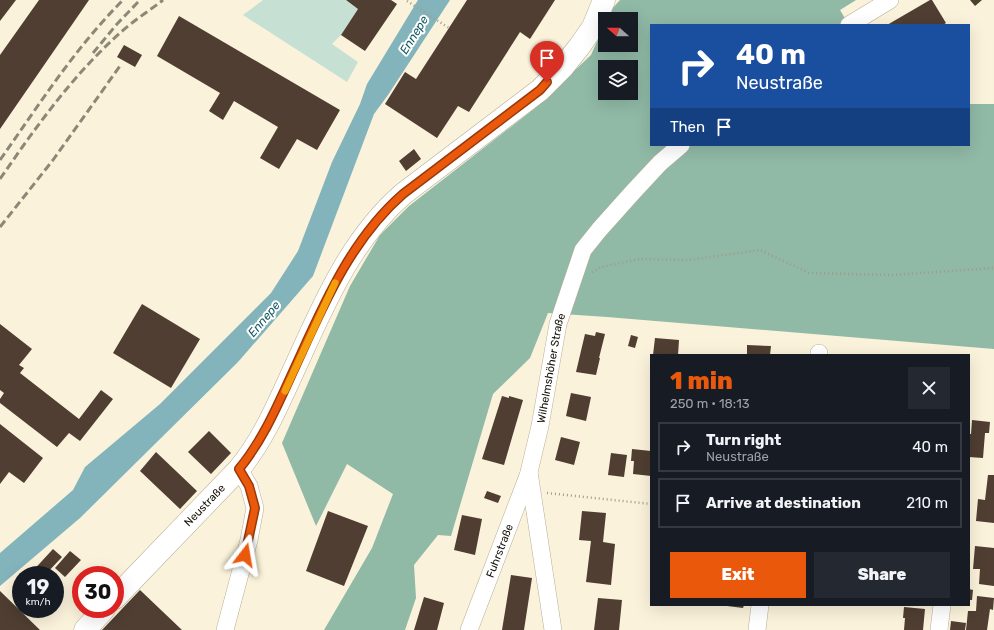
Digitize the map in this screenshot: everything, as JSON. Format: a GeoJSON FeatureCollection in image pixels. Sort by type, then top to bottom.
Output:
{"type":"FeatureCollection","features":[{"type":"Feature","properties":{"kind":"main road","name":"Neustraße"},"geometry":{"type":"LineString","coordinates":[[124,589],[239,469],[252,453],[278,406],[335,283],[356,247],[369,230],[384,212],[403,194],[540,90],[579,47],[593,27],[604,0]]}},
{"type":"Feature","properties":{"kind":"main road"},"geometry":{"type":"LineString","coordinates":[[85,630],[96,618]]}},
{"type":"Feature","properties":{"kind":"street"},"geometry":{"type":"LineString","coordinates":[[851,24],[890,0]]}},
{"type":"Feature","properties":{"kind":"street","name":"Wilhelmshöher Straße"},"geometry":{"type":"LineString","coordinates":[[553,630],[530,472],[540,426],[558,324],[583,250],[598,230],[660,163],[680,146]]}},
{"type":"Feature","properties":{"kind":"street"},"geometry":{"type":"LineString","coordinates":[[225,630],[249,540],[255,508],[249,486],[239,469]]}},
{"type":"Feature","properties":{"kind":"street","name":"Fuhrstraße"},"geometry":{"type":"LineString","coordinates":[[469,630],[530,472]]}},
{"type":"Feature","properties":{"kind":"street"},"geometry":{"type":"LineString","coordinates":[[757,630],[760,606]]}},
{"type":"Feature","properties":{"kind":"street"},"geometry":{"type":"LineString","coordinates":[[939,630],[942,606]]}},
{"type":"Feature","properties":{"kind":"path"},"geometry":{"type":"LineString","coordinates":[[407,1],[449,28]]}},
{"type":"Feature","properties":{"kind":"path"},"geometry":{"type":"LineString","coordinates":[[573,282],[601,267],[640,259],[688,260],[760,250],[809,273],[892,275],[994,268]]}},
{"type":"Feature","properties":{"kind":"path"},"geometry":{"type":"LineString","coordinates":[[563,494],[650,504]]}},
{"type":"Feature","properties":{"kind":"green space"},"geometry":{"type":"Polygon","coordinates":[[[263,0],[346,0],[358,9],[341,35],[332,44],[358,62],[347,82],[243,15],[263,0]]]}},
{"type":"Feature","properties":{"kind":"green space"},"geometry":{"type":"Polygon","coordinates":[[[620,0],[856,0],[840,10],[848,24],[650,24],[650,146],[970,146],[970,104],[994,104],[994,349],[548,313],[530,358],[493,394],[451,536],[438,535],[414,565],[416,598],[405,630],[324,630],[372,548],[393,494],[347,464],[316,526],[282,443],[350,286],[380,235],[409,206],[534,109],[591,55],[598,40],[598,52],[638,52],[638,12],[611,12],[620,0]]]}},
{"type":"Feature","properties":{"kind":"water","name":"Ennepe"},"geometry":{"type":"Polygon","coordinates":[[[418,0],[450,0],[374,114],[313,276],[238,362],[80,518],[24,566],[12,566],[12,576],[0,586],[0,553],[73,490],[85,467],[160,404],[271,293],[298,251],[332,162],[360,104],[367,84],[418,0]]]}},
{"type":"Feature","properties":{"kind":"building"},"geometry":{"type":"Polygon","coordinates":[[[0,0],[16,0],[0,21],[0,0]]]}},
{"type":"Feature","properties":{"kind":"building"},"geometry":{"type":"Polygon","coordinates":[[[39,0],[89,0],[0,129],[0,55],[39,0]]]}},
{"type":"Feature","properties":{"kind":"building"},"geometry":{"type":"Polygon","coordinates":[[[346,0],[391,0],[397,4],[365,51],[341,35],[358,9],[346,0]]]}},
{"type":"Feature","properties":{"kind":"building"},"geometry":{"type":"Polygon","coordinates":[[[467,0],[555,0],[530,39],[520,32],[469,112],[458,106],[437,138],[385,104],[405,72],[416,79],[467,0]]]}},
{"type":"Feature","properties":{"kind":"building"},"geometry":{"type":"Polygon","coordinates":[[[930,0],[932,0],[946,23],[944,24],[889,24],[930,0]]]}},
{"type":"Feature","properties":{"kind":"building"},"geometry":{"type":"Polygon","coordinates":[[[970,0],[982,0],[975,6],[970,0]]]}},
{"type":"Feature","properties":{"kind":"building"},"geometry":{"type":"Polygon","coordinates":[[[179,16],[340,110],[317,150],[297,139],[279,169],[260,158],[278,127],[234,101],[223,120],[209,111],[220,93],[157,56],[179,16]]]}},
{"type":"Feature","properties":{"kind":"building"},"geometry":{"type":"Polygon","coordinates":[[[124,45],[142,55],[135,67],[117,57],[124,45]]]}},
{"type":"Feature","properties":{"kind":"building"},"geometry":{"type":"Polygon","coordinates":[[[414,149],[421,159],[406,171],[399,161],[414,149]]]}},
{"type":"Feature","properties":{"kind":"building"},"geometry":{"type":"Polygon","coordinates":[[[142,304],[200,339],[171,388],[113,353],[142,304]]]}},
{"type":"Feature","properties":{"kind":"building"},"geometry":{"type":"Polygon","coordinates":[[[0,324],[32,349],[19,365],[24,368],[20,373],[79,419],[101,390],[113,399],[80,441],[69,433],[57,447],[0,403],[0,399],[4,393],[0,390],[0,324]]]}},
{"type":"Feature","properties":{"kind":"building"},"geometry":{"type":"Polygon","coordinates":[[[596,332],[605,334],[596,375],[576,372],[585,334],[595,336],[596,332]]]}},
{"type":"Feature","properties":{"kind":"building"},"geometry":{"type":"Polygon","coordinates":[[[631,335],[638,337],[635,348],[628,346],[631,335]]]}},
{"type":"Feature","properties":{"kind":"building"},"geometry":{"type":"Polygon","coordinates":[[[655,338],[679,340],[678,354],[653,354],[655,338]]]}},
{"type":"Feature","properties":{"kind":"building"},"geometry":{"type":"Polygon","coordinates":[[[747,345],[771,346],[770,354],[747,354],[747,345]]]}},
{"type":"Feature","properties":{"kind":"building"},"geometry":{"type":"Polygon","coordinates":[[[571,393],[591,397],[586,421],[566,416],[571,393]]]}},
{"type":"Feature","properties":{"kind":"building"},"geometry":{"type":"Polygon","coordinates":[[[502,396],[509,398],[509,396],[523,400],[504,465],[482,459],[502,396]]]}},
{"type":"Feature","properties":{"kind":"building"},"geometry":{"type":"Polygon","coordinates":[[[972,420],[990,422],[989,433],[985,433],[983,458],[970,457],[972,420]]]}},
{"type":"Feature","properties":{"kind":"building"},"geometry":{"type":"Polygon","coordinates":[[[0,424],[43,458],[24,483],[9,472],[0,484],[0,424]]]}},
{"type":"Feature","properties":{"kind":"building"},"geometry":{"type":"Polygon","coordinates":[[[209,431],[231,453],[211,474],[188,452],[209,431]]]}},
{"type":"Feature","properties":{"kind":"building"},"geometry":{"type":"Polygon","coordinates":[[[561,437],[580,442],[574,465],[555,460],[561,437]]]}},
{"type":"Feature","properties":{"kind":"building"},"geometry":{"type":"Polygon","coordinates":[[[632,449],[650,451],[650,476],[633,474],[634,461],[631,461],[632,449]]]}},
{"type":"Feature","properties":{"kind":"building"},"geometry":{"type":"Polygon","coordinates":[[[156,452],[197,491],[180,509],[140,471],[156,452]]]}},
{"type":"Feature","properties":{"kind":"building"},"geometry":{"type":"Polygon","coordinates":[[[611,453],[627,455],[624,477],[608,475],[611,453]]]}},
{"type":"Feature","properties":{"kind":"building"},"geometry":{"type":"Polygon","coordinates":[[[988,475],[994,475],[994,523],[976,521],[978,499],[985,500],[988,475]]]}},
{"type":"Feature","properties":{"kind":"building"},"geometry":{"type":"Polygon","coordinates":[[[487,491],[501,496],[498,503],[484,498],[487,491]]]}},
{"type":"Feature","properties":{"kind":"building"},"geometry":{"type":"Polygon","coordinates":[[[328,511],[368,526],[344,586],[306,571],[328,511]]]}},
{"type":"Feature","properties":{"kind":"building"},"geometry":{"type":"Polygon","coordinates":[[[582,511],[606,513],[603,542],[615,544],[611,585],[586,582],[591,541],[579,540],[582,511]]]}},
{"type":"Feature","properties":{"kind":"building"},"geometry":{"type":"Polygon","coordinates":[[[462,515],[482,519],[475,555],[454,550],[462,515]]]}},
{"type":"Feature","properties":{"kind":"building"},"geometry":{"type":"Polygon","coordinates":[[[975,546],[994,548],[994,586],[979,584],[980,569],[973,569],[975,546]]]}},
{"type":"Feature","properties":{"kind":"building"},"geometry":{"type":"Polygon","coordinates":[[[53,549],[62,557],[54,566],[37,566],[53,549]]]}},
{"type":"Feature","properties":{"kind":"building"},"geometry":{"type":"Polygon","coordinates":[[[70,551],[81,560],[75,566],[72,566],[72,570],[65,577],[64,566],[57,566],[70,551]]]}},
{"type":"Feature","properties":{"kind":"building"},"geometry":{"type":"Polygon","coordinates":[[[511,575],[532,578],[524,630],[502,630],[511,575]]]}},
{"type":"Feature","properties":{"kind":"building"},"geometry":{"type":"Polygon","coordinates":[[[970,589],[973,590],[972,600],[970,600],[970,589]]]}},
{"type":"Feature","properties":{"kind":"building"},"geometry":{"type":"Polygon","coordinates":[[[140,590],[182,630],[102,630],[113,618],[124,618],[124,607],[140,590]]]}},
{"type":"Feature","properties":{"kind":"building"},"geometry":{"type":"Polygon","coordinates":[[[0,591],[12,603],[12,618],[28,618],[40,630],[0,630],[0,591]]]}},
{"type":"Feature","properties":{"kind":"building"},"geometry":{"type":"Polygon","coordinates":[[[977,596],[994,598],[993,610],[990,609],[987,630],[966,630],[968,611],[976,611],[977,596]]]}},
{"type":"Feature","properties":{"kind":"building"},"geometry":{"type":"Polygon","coordinates":[[[424,597],[444,603],[437,630],[414,630],[424,597]]]}},
{"type":"Feature","properties":{"kind":"building"},"geometry":{"type":"Polygon","coordinates":[[[598,598],[622,600],[619,630],[594,630],[598,598]]]}},
{"type":"Feature","properties":{"kind":"building"},"geometry":{"type":"Polygon","coordinates":[[[727,606],[744,606],[743,608],[727,606]]]}},
{"type":"Feature","properties":{"kind":"building"},"geometry":{"type":"Polygon","coordinates":[[[904,607],[925,609],[923,630],[904,630],[904,607]]]}},
{"type":"Feature","properties":{"kind":"building"},"geometry":{"type":"Polygon","coordinates":[[[951,621],[966,623],[965,630],[950,630],[951,621]]]}},
{"type":"Feature","properties":{"kind":"railway"},"geometry":{"type":"LineString","coordinates":[[0,160],[73,57],[123,0]]}},
{"type":"Feature","properties":{"kind":"railway"},"geometry":{"type":"LineString","coordinates":[[93,53],[117,24],[140,0]]}},
{"type":"Feature","properties":{"kind":"railway"},"geometry":{"type":"LineString","coordinates":[[0,179],[27,140],[70,84],[103,49],[125,29],[163,0]]}},
{"type":"Feature","properties":{"kind":"railway"},"geometry":{"type":"LineString","coordinates":[[0,227],[53,160],[120,66]]}},
{"type":"Feature","properties":{"kind":"slow traffic"},"geometry":{"type":"LineString","coordinates":[[285,391],[335,283]]}},
{"type":"Feature","properties":{"kind":"route"},"geometry":{"type":"LineString","coordinates":[[245,555],[255,508],[249,486],[239,469],[252,453],[278,406],[345,264],[369,230],[393,203],[540,90],[547,82]]}}]}
